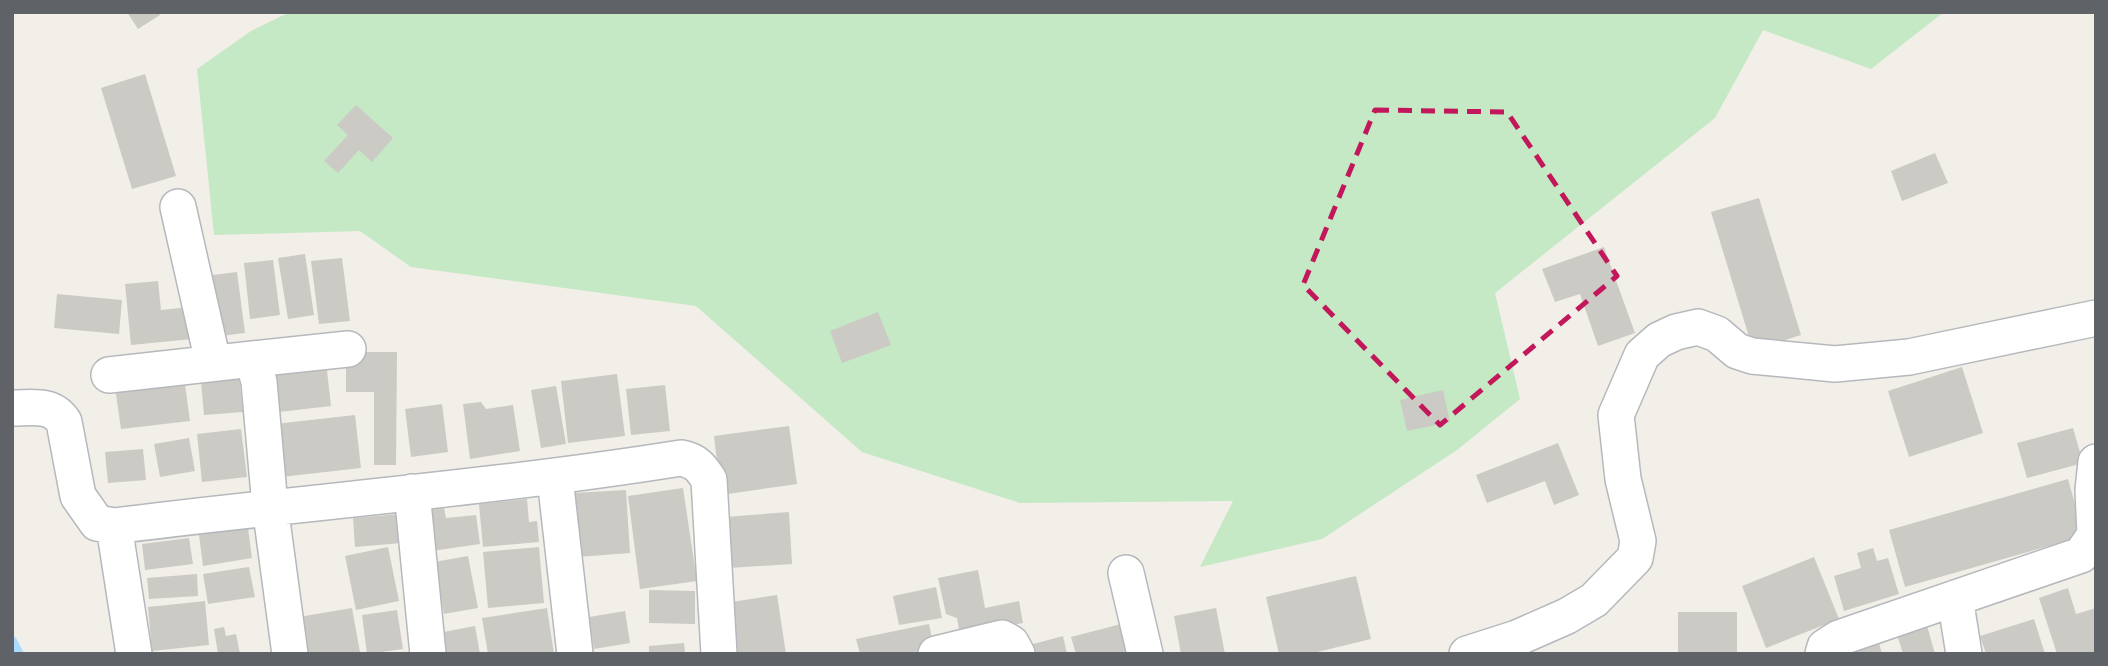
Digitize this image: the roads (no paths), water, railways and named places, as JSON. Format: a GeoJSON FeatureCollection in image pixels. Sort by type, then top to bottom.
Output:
{"type":"FeatureCollection","features":[{"type":"Feature","properties":{"kind":"street"},"geometry":{"type":"LineString","coordinates":[[178,207],[213,362]]}},
{"type":"Feature","properties":{"kind":"street"},"geometry":{"type":"LineString","coordinates":[[1467,654],[1517,638],[1567,616],[1594,600],[1635,558],[1638,541],[1623,478],[1616,415],[1642,355],[1659,340],[1676,332],[1698,327],[1717,334],[1737,351],[1752,356],[1835,364],[1909,357],[2096,317]]}},
{"type":"Feature","properties":{"kind":"street"},"geometry":{"type":"LineString","coordinates":[[109,374],[348,349]]}},
{"type":"Feature","properties":{"kind":"street"},"geometry":{"type":"LineString","coordinates":[[253,359],[259,382],[270,506],[290,654]]}},
{"type":"Feature","properties":{"kind":"street"},"geometry":{"type":"LineString","coordinates":[[12,408],[51,408],[59,413],[64,422],[78,496],[97,523],[114,526],[270,506],[555,478],[681,458],[693,461],[702,468],[709,480],[719,654]]}},
{"type":"Feature","properties":{"kind":"street"},"geometry":{"type":"LineString","coordinates":[[1823,654],[1825,647],[1839,638],[2081,555],[2095,535],[2092,490],[2096,462]]}},
{"type":"Feature","properties":{"kind":"street"},"geometry":{"type":"LineString","coordinates":[[555,478],[575,654]]}},
{"type":"Feature","properties":{"kind":"street"},"geometry":{"type":"LineString","coordinates":[[411,492],[428,654]]}},
{"type":"Feature","properties":{"kind":"street"},"geometry":{"type":"LineString","coordinates":[[114,526],[134,654]]}},
{"type":"Feature","properties":{"kind":"street"},"geometry":{"type":"LineString","coordinates":[[1126,573],[1145,654]]}},
{"type":"Feature","properties":{"kind":"street"},"geometry":{"type":"LineString","coordinates":[[1955,598],[1964,654]]}},
{"type":"Feature","properties":{"kind":"street"},"geometry":{"type":"LineString","coordinates":[[936,654],[1002,638],[1011,643],[1017,654]]}},
{"type":"Feature","properties":{"kind":"waterway"},"geometry":{"type":"LineString","coordinates":[[12,641],[19,654]]}}]}
